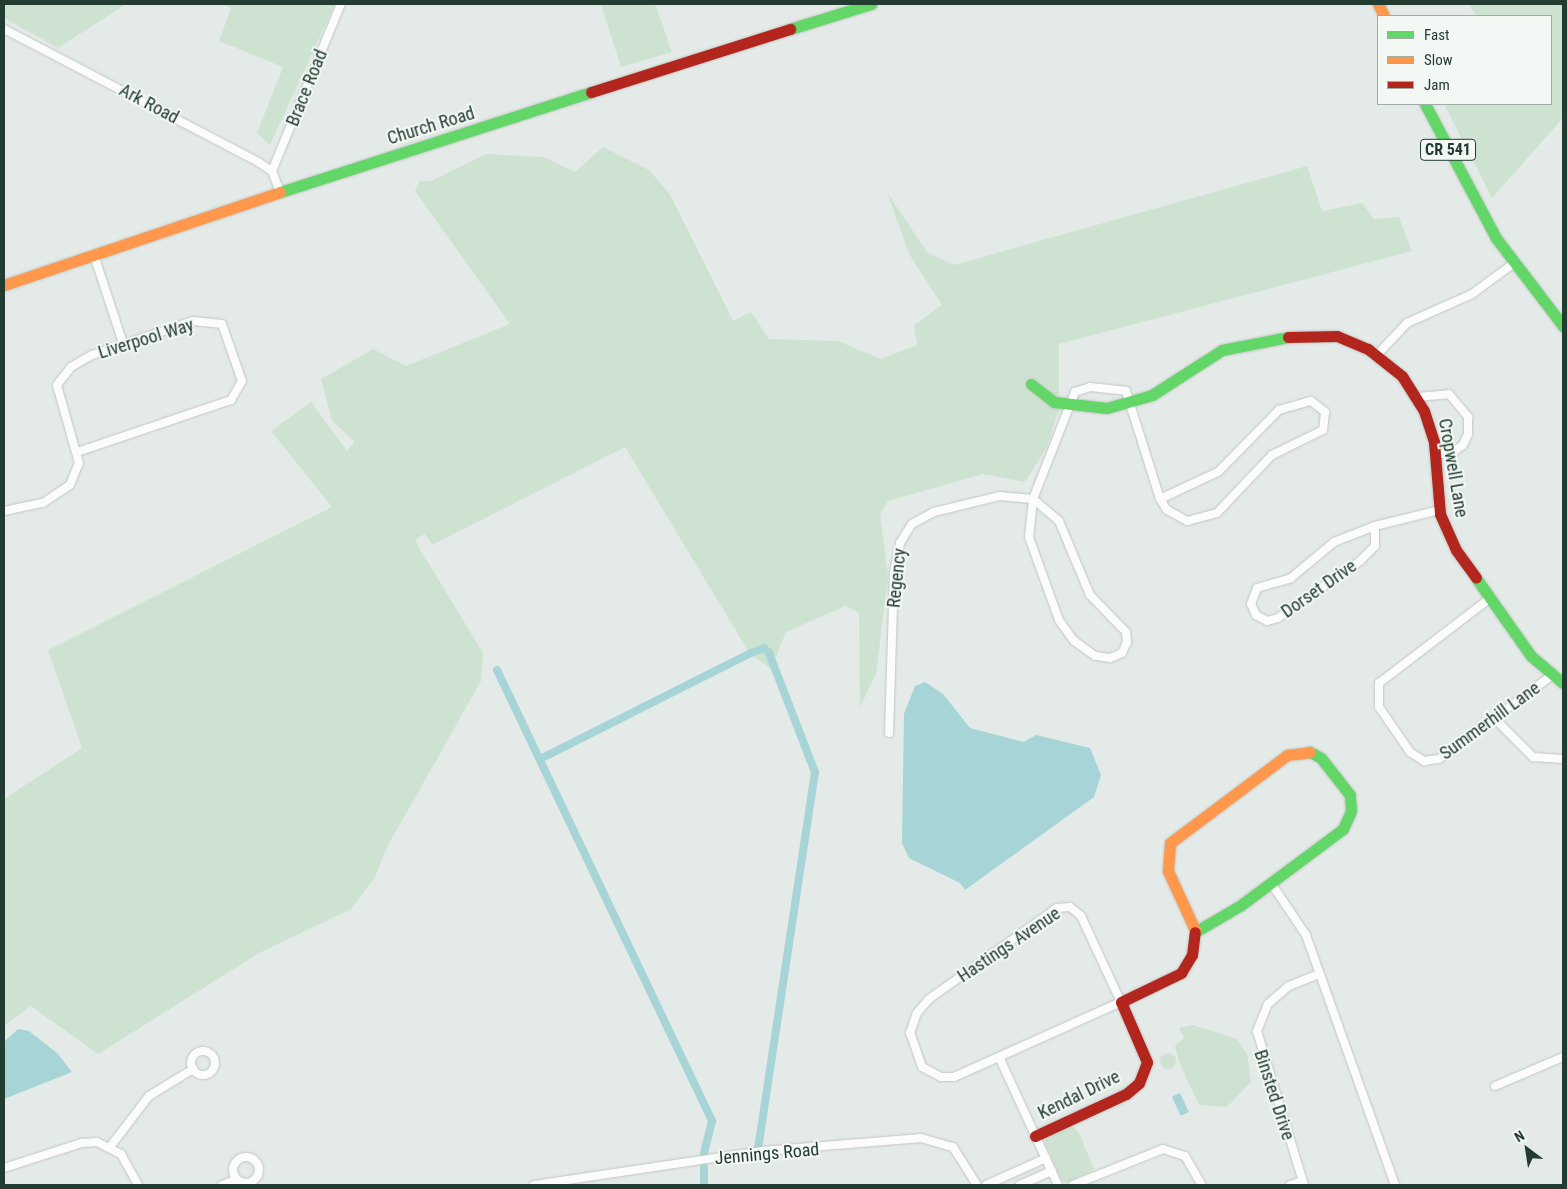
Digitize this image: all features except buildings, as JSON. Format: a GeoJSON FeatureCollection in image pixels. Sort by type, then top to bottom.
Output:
{"type":"FeatureCollection","features":[{"type":"Feature","properties":{"kind":"street","name":"Brace Road"},"geometry":{"type":"LineString","coordinates":[[272,171],[341,4]]}},
{"type":"Feature","properties":{"kind":"street","name":"Church Road"},"geometry":{"type":"LineString","coordinates":[[4,285],[870,4]]}},
{"type":"Feature","properties":{"kind":"street","name":"Ark Road"},"geometry":{"type":"LineString","coordinates":[[4,28],[272,171]]}},
{"type":"Feature","properties":{"kind":"street","name":"CR 541"},"geometry":{"type":"LineString","coordinates":[[1426,105],[1475,204],[1513,264],[1563,326]]}},
{"type":"Feature","properties":{"kind":"street"},"geometry":{"type":"LineString","coordinates":[[272,171],[281,194]]}},
{"type":"Feature","properties":{"kind":"street"},"geometry":{"type":"LineString","coordinates":[[94,255],[123,343]]}},
{"type":"Feature","properties":{"kind":"street"},"geometry":{"type":"LineString","coordinates":[[1376,355],[1407,323],[1472,294],[1513,264]]}},
{"type":"Feature","properties":{"kind":"street","name":"Liverpool Way"},"geometry":{"type":"LineString","coordinates":[[4,510],[43,503],[70,485],[80,463],[58,385],[71,367],[123,343],[193,321],[222,324],[242,381],[231,400],[77,452]]}},
{"type":"Feature","properties":{"kind":"street","name":"Cropwell Lane"},"geometry":{"type":"LineString","coordinates":[[1031,384],[1047,400],[1070,405],[1107,408],[1129,403],[1175,383],[1222,350],[1272,338],[1337,336],[1376,355],[1417,397],[1436,454],[1440,510],[1456,550],[1489,599],[1551,676],[1563,683]]}},
{"type":"Feature","properties":{"kind":"street"},"geometry":{"type":"LineString","coordinates":[[1033,500],[1059,521],[1090,595],[1126,632],[1127,642],[1122,653],[1110,658],[1095,656],[1063,628],[1029,538],[1033,500],[1078,388],[1122,389],[1129,403],[1160,499],[1180,519],[1210,517],[1272,455],[1323,430],[1325,412],[1311,401],[1285,406],[1218,472],[1160,499]]}},
{"type":"Feature","properties":{"kind":"street"},"geometry":{"type":"LineString","coordinates":[[1417,397],[1449,394],[1468,417],[1468,434],[1463,445],[1450,454],[1436,454]]}},
{"type":"Feature","properties":{"kind":"street","name":"Regency"},"geometry":{"type":"LineString","coordinates":[[889,733],[894,572],[907,530],[926,514],[942,509],[1007,495],[1033,500]]}},
{"type":"Feature","properties":{"kind":"street","name":"Dorset Drive"},"geometry":{"type":"LineString","coordinates":[[1375,526],[1375,546],[1360,561],[1278,618],[1267,621],[1256,615],[1251,604],[1257,588],[1291,578],[1334,542],[1375,526],[1440,510]]}},
{"type":"Feature","properties":{"kind":"street","name":"Summerhill Lane"},"geometry":{"type":"LineString","coordinates":[[1489,599],[1392,670],[1379,683],[1375,695],[1410,752],[1424,761],[1439,758],[1495,719],[1551,676]]}},
{"type":"Feature","properties":{"kind":"street"},"geometry":{"type":"LineString","coordinates":[[1495,719],[1534,757],[1563,759]]}},
{"type":"Feature","properties":{"kind":"street"},"geometry":{"type":"LineString","coordinates":[[1121,1002],[1181,973],[1192,955],[1195,930],[1168,872],[1170,843],[1288,756],[1311,752],[1329,766],[1350,795],[1348,821],[1271,882],[1219,920],[1195,930]]}},
{"type":"Feature","properties":{"kind":"street"},"geometry":{"type":"LineString","coordinates":[[1271,882],[1300,920],[1395,1185]]}},
{"type":"Feature","properties":{"kind":"street","name":"Hastings Avenue"},"geometry":{"type":"LineString","coordinates":[[1070,907],[1081,916],[1121,1002],[1000,1059],[954,1077],[929,1073],[912,1046],[912,1022],[929,999],[1057,908],[1070,907]]}},
{"type":"Feature","properties":{"kind":"street","name":"Binsted Drive"},"geometry":{"type":"LineString","coordinates":[[1303,1183],[1257,1031],[1268,1004],[1289,986],[1318,974]]}},
{"type":"Feature","properties":{"kind":"street","name":"Kendal Drive"},"geometry":{"type":"LineString","coordinates":[[1035,1136],[1126,1094],[1139,1083],[1147,1062],[1121,1002]]}},
{"type":"Feature","properties":{"kind":"street"},"geometry":{"type":"LineString","coordinates":[[1495,1086],[1563,1057]]}},
{"type":"Feature","properties":{"kind":"street"},"geometry":{"type":"LineString","coordinates":[[1000,1059],[1058,1185]]}},
{"type":"Feature","properties":{"kind":"street"},"geometry":{"type":"LineString","coordinates":[[110,1146],[149,1096],[193,1069]]}},
{"type":"Feature","properties":{"kind":"street","name":"Jennings Road"},"geometry":{"type":"LineString","coordinates":[[534,1185],[762,1151],[921,1138],[953,1147],[977,1185]]}},
{"type":"Feature","properties":{"kind":"street"},"geometry":{"type":"LineString","coordinates":[[4,1168],[82,1143],[110,1146],[125,1160],[138,1185]]}},
{"type":"Feature","properties":{"kind":"street"},"geometry":{"type":"LineString","coordinates":[[1073,1185],[1163,1148],[1185,1156],[1202,1185]]}},
{"type":"Feature","properties":{"kind":"street"},"geometry":{"type":"LineString","coordinates":[[986,1185],[1046,1158]]}},
{"type":"Feature","properties":{"kind":"street"},"geometry":{"type":"LineString","coordinates":[[1020,1185],[1052,1171]]}},
{"type":"Feature","properties":{"kind":"street"},"geometry":{"type":"LineString","coordinates":[[222,1185],[236,1180]]}},
{"type":"Feature","properties":{"kind":"street"},"geometry":{"type":"LineString","coordinates":[[1290,1185],[1303,1183]]}},
{"type":"Feature","properties":{"kind":"green space"},"geometry":{"type":"Polygon","coordinates":[[[4,4],[126,4],[58,48],[4,18],[4,4]]]}},
{"type":"Feature","properties":{"kind":"green space"},"geometry":{"type":"Polygon","coordinates":[[[223,4],[335,4],[270,145],[257,133],[283,67],[219,41],[231,8],[223,4]]]}},
{"type":"Feature","properties":{"kind":"green space"},"geometry":{"type":"Polygon","coordinates":[[[601,4],[655,4],[672,52],[621,67],[601,4]]]}},
{"type":"Feature","properties":{"kind":"green space"},"geometry":{"type":"Polygon","coordinates":[[[1469,4],[1563,4],[1563,118],[1492,198],[1445,105],[1552,105],[1552,15],[1475,15],[1469,4]]]}},
{"type":"Feature","properties":{"kind":"green space"},"geometry":{"type":"Polygon","coordinates":[[[603,147],[649,170],[669,193],[733,321],[751,312],[769,339],[838,341],[881,359],[917,345],[914,325],[942,305],[909,254],[887,192],[927,252],[954,265],[1307,166],[1322,211],[1362,203],[1374,219],[1399,217],[1412,251],[1059,344],[1059,409],[1047,447],[1025,482],[983,474],[888,501],[880,514],[888,577],[876,674],[860,707],[859,613],[845,606],[786,632],[771,669],[750,654],[625,447],[432,545],[425,534],[419,537],[415,541],[483,653],[481,681],[386,849],[375,877],[351,909],[259,953],[98,1054],[31,1006],[4,1026],[4,799],[82,748],[48,650],[332,507],[271,431],[311,402],[347,451],[355,442],[332,421],[321,379],[373,349],[406,366],[510,324],[415,191],[420,181],[431,181],[486,154],[544,157],[575,172],[603,147]]]}},
{"type":"Feature","properties":{"kind":"green space"},"geometry":{"type":"Polygon","coordinates":[[[1193,1025],[1237,1039],[1247,1054],[1251,1082],[1227,1107],[1199,1105],[1180,1064],[1175,1046],[1184,1038],[1179,1028],[1193,1025]]]}},
{"type":"Feature","properties":{"kind":"green space"},"geometry":{"type":"Polygon","coordinates":[[[1168,1053],[1174,1055],[1176,1061],[1174,1067],[1168,1069],[1162,1067],[1160,1061],[1162,1055],[1168,1053]]]}},
{"type":"Feature","properties":{"kind":"green space"},"geometry":{"type":"Polygon","coordinates":[[[1071,1125],[1079,1133],[1094,1169],[1067,1183],[1061,1180],[1044,1140],[1071,1125]]]}},
{"type":"Feature","properties":{"kind":"water"},"geometry":{"type":"Polygon","coordinates":[[[925,682],[943,694],[970,728],[1024,742],[1036,735],[1090,748],[1101,775],[1094,797],[965,890],[960,883],[909,858],[902,843],[904,714],[915,686],[925,682]]]}},
{"type":"Feature","properties":{"kind":"water"},"geometry":{"type":"Polygon","coordinates":[[[18,1029],[29,1031],[57,1053],[72,1072],[4,1099],[4,1042],[18,1029]]]}},
{"type":"Feature","properties":{"kind":"water"},"geometry":{"type":"Polygon","coordinates":[[[1180,1093],[1189,1112],[1181,1116],[1172,1097],[1180,1093]]]}},
{"type":"Feature","properties":{"kind":"waterway"},"geometry":{"type":"LineString","coordinates":[[540,759],[751,653],[764,648],[769,653],[815,772],[758,1149]]}},
{"type":"Feature","properties":{"kind":"waterway"},"geometry":{"type":"LineString","coordinates":[[497,670],[712,1121],[704,1153]]}},
{"type":"Feature","properties":{"kind":"waterway"},"geometry":{"type":"LineString","coordinates":[[704,1153],[704,1168]]}},
{"type":"Feature","properties":{"kind":"waterway"},"geometry":{"type":"LineString","coordinates":[[704,1168],[704,1185]]}},
{"type":"Feature","properties":{"kind":"traffic: fast"},"geometry":{"type":"LineString","coordinates":[[790,29],[871,4]]}},
{"type":"Feature","properties":{"kind":"traffic: fast"},"geometry":{"type":"LineString","coordinates":[[280,192],[591,92]]}},
{"type":"Feature","properties":{"kind":"traffic: fast"},"geometry":{"type":"LineString","coordinates":[[1426,105],[1496,238],[1563,326]]}},
{"type":"Feature","properties":{"kind":"traffic: fast"},"geometry":{"type":"LineString","coordinates":[[1031,384],[1054,402],[1107,408],[1152,395],[1222,350],[1288,337]]}},
{"type":"Feature","properties":{"kind":"traffic: fast"},"geometry":{"type":"LineString","coordinates":[[1476,578],[1531,656],[1563,683]]}},
{"type":"Feature","properties":{"kind":"traffic: fast"},"geometry":{"type":"LineString","coordinates":[[1195,932],[1241,905],[1343,829],[1351,811],[1350,795],[1321,758],[1310,752]]}},
{"type":"Feature","properties":{"kind":"traffic: slow"},"geometry":{"type":"LineString","coordinates":[[1378,4],[1384,15]]}},
{"type":"Feature","properties":{"kind":"traffic: slow"},"geometry":{"type":"LineString","coordinates":[[4,285],[280,192]]}},
{"type":"Feature","properties":{"kind":"traffic: slow"},"geometry":{"type":"LineString","coordinates":[[1195,930],[1168,871],[1170,843],[1287,755],[1310,752]]}},
{"type":"Feature","properties":{"kind":"traffic: jam"},"geometry":{"type":"LineString","coordinates":[[591,92],[790,29]]}},
{"type":"Feature","properties":{"kind":"traffic: jam"},"geometry":{"type":"LineString","coordinates":[[1288,337],[1337,336],[1368,349],[1402,376],[1424,411],[1434,442],[1440,514],[1456,550],[1476,578]]}},
{"type":"Feature","properties":{"kind":"traffic: jam"},"geometry":{"type":"LineString","coordinates":[[1035,1136],[1126,1094],[1139,1083],[1147,1062],[1121,1002],[1181,973],[1192,955],[1195,932]]}}]}
